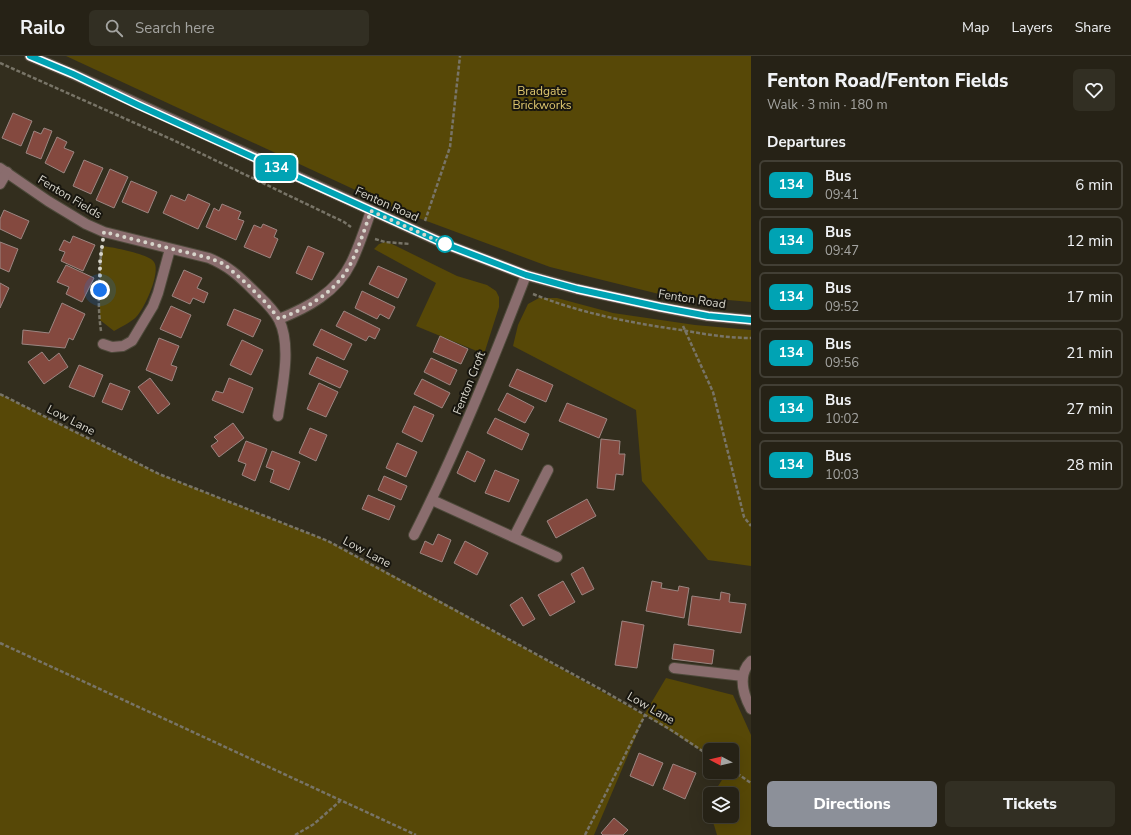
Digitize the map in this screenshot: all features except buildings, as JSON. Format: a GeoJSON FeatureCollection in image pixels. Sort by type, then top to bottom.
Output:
{"type":"FeatureCollection","features":[{"type":"Feature","properties":{"kind":"street","name":"Fenton Road"},"geometry":{"type":"LineString","coordinates":[[30,56],[73,74],[420,233],[526,275],[577,289],[675,310],[708,316],[751,320]]}},
{"type":"Feature","properties":{"kind":"street","name":"Fenton Fields"},"geometry":{"type":"LineString","coordinates":[[0,184],[4,170],[73,217],[104,232],[209,258],[224,264],[262,298],[279,319],[284,334],[285,360],[278,416]]}},
{"type":"Feature","properties":{"kind":"street"},"geometry":{"type":"LineString","coordinates":[[279,319],[298,312],[319,299],[336,285],[350,264],[371,211]]}},
{"type":"Feature","properties":{"kind":"street"},"geometry":{"type":"LineString","coordinates":[[103,344],[123,346],[132,341],[155,299],[170,249]]}},
{"type":"Feature","properties":{"kind":"street","name":"Fenton Croft"},"geometry":{"type":"LineString","coordinates":[[414,535],[432,500],[478,397],[526,275]]}},
{"type":"Feature","properties":{"kind":"street"},"geometry":{"type":"LineString","coordinates":[[514,537],[548,470]]}},
{"type":"Feature","properties":{"kind":"street"},"geometry":{"type":"LineString","coordinates":[[432,500],[557,557]]}},
{"type":"Feature","properties":{"kind":"street"},"geometry":{"type":"LineString","coordinates":[[751,661],[743,676],[743,692],[751,710]]}},
{"type":"Feature","properties":{"kind":"street"},"geometry":{"type":"LineString","coordinates":[[674,668],[743,676]]}},
{"type":"Feature","properties":{"kind":"path"},"geometry":{"type":"LineString","coordinates":[[420,233],[450,147],[460,56]]}},
{"type":"Feature","properties":{"kind":"path"},"geometry":{"type":"LineString","coordinates":[[103,344],[100,320],[100,262],[104,232]]}},
{"type":"Feature","properties":{"kind":"path"},"geometry":{"type":"LineString","coordinates":[[675,310],[713,392],[744,517],[751,526]]}},
{"type":"Feature","properties":{"kind":"path","name":"Low Lane"},"geometry":{"type":"LineString","coordinates":[[0,394],[159,474],[328,541],[419,589],[645,715],[703,752]]}},
{"type":"Feature","properties":{"kind":"path"},"geometry":{"type":"LineString","coordinates":[[0,643],[416,835]]}},
{"type":"Feature","properties":{"kind":"path"},"geometry":{"type":"LineString","coordinates":[[585,835],[645,715]]}},
{"type":"Feature","properties":{"kind":"path"},"geometry":{"type":"LineString","coordinates":[[739,775],[751,783]]}},
{"type":"Feature","properties":{"kind":"path"},"geometry":{"type":"LineString","coordinates":[[295,835],[314,824],[340,801]]}},
{"type":"Feature","properties":{"kind":"green space","name":"Bradgate Brickworks"},"geometry":{"type":"Polygon","coordinates":[[[66,56],[751,56],[751,302],[659,294],[550,267],[405,213],[66,56]]]}},
{"type":"Feature","properties":{"kind":"green space"},"geometry":{"type":"Polygon","coordinates":[[[385,242],[457,276],[487,285],[496,291],[499,297],[499,307],[484,354],[416,326],[436,283],[374,249],[379,244],[385,242]]]}},
{"type":"Feature","properties":{"kind":"green space"},"geometry":{"type":"Polygon","coordinates":[[[102,246],[130,251],[145,256],[154,262],[156,267],[154,281],[148,298],[140,312],[132,320],[114,331],[100,320],[100,262],[102,246]]]}},
{"type":"Feature","properties":{"kind":"green space"},"geometry":{"type":"Polygon","coordinates":[[[539,298],[557,298],[613,313],[695,325],[751,330],[751,566],[708,560],[642,481],[636,410],[513,346],[518,325],[528,304],[539,298]]]}},
{"type":"Feature","properties":{"kind":"green space"},"geometry":{"type":"Polygon","coordinates":[[[0,394],[159,474],[328,541],[419,589],[644,715],[666,678],[733,695],[751,735],[751,835],[717,835],[713,823],[739,823],[739,787],[717,787],[723,779],[739,779],[739,743],[703,743],[703,752],[645,715],[594,835],[0,835],[0,394]]]}},
{"type":"Feature","properties":{"kind":"bus line","name":"134"},"geometry":{"type":"LineString","coordinates":[[30,56],[73,74],[445,244],[526,275],[577,289],[660,307],[708,316],[751,320]]}},
{"type":"Feature","properties":{"kind":"route"},"geometry":{"type":"LineString","coordinates":[[100,290],[100,262],[104,232],[209,258],[224,264],[246,283],[267,304],[279,319],[298,312],[319,299],[336,285],[350,264],[371,211],[445,244]]}}]}
